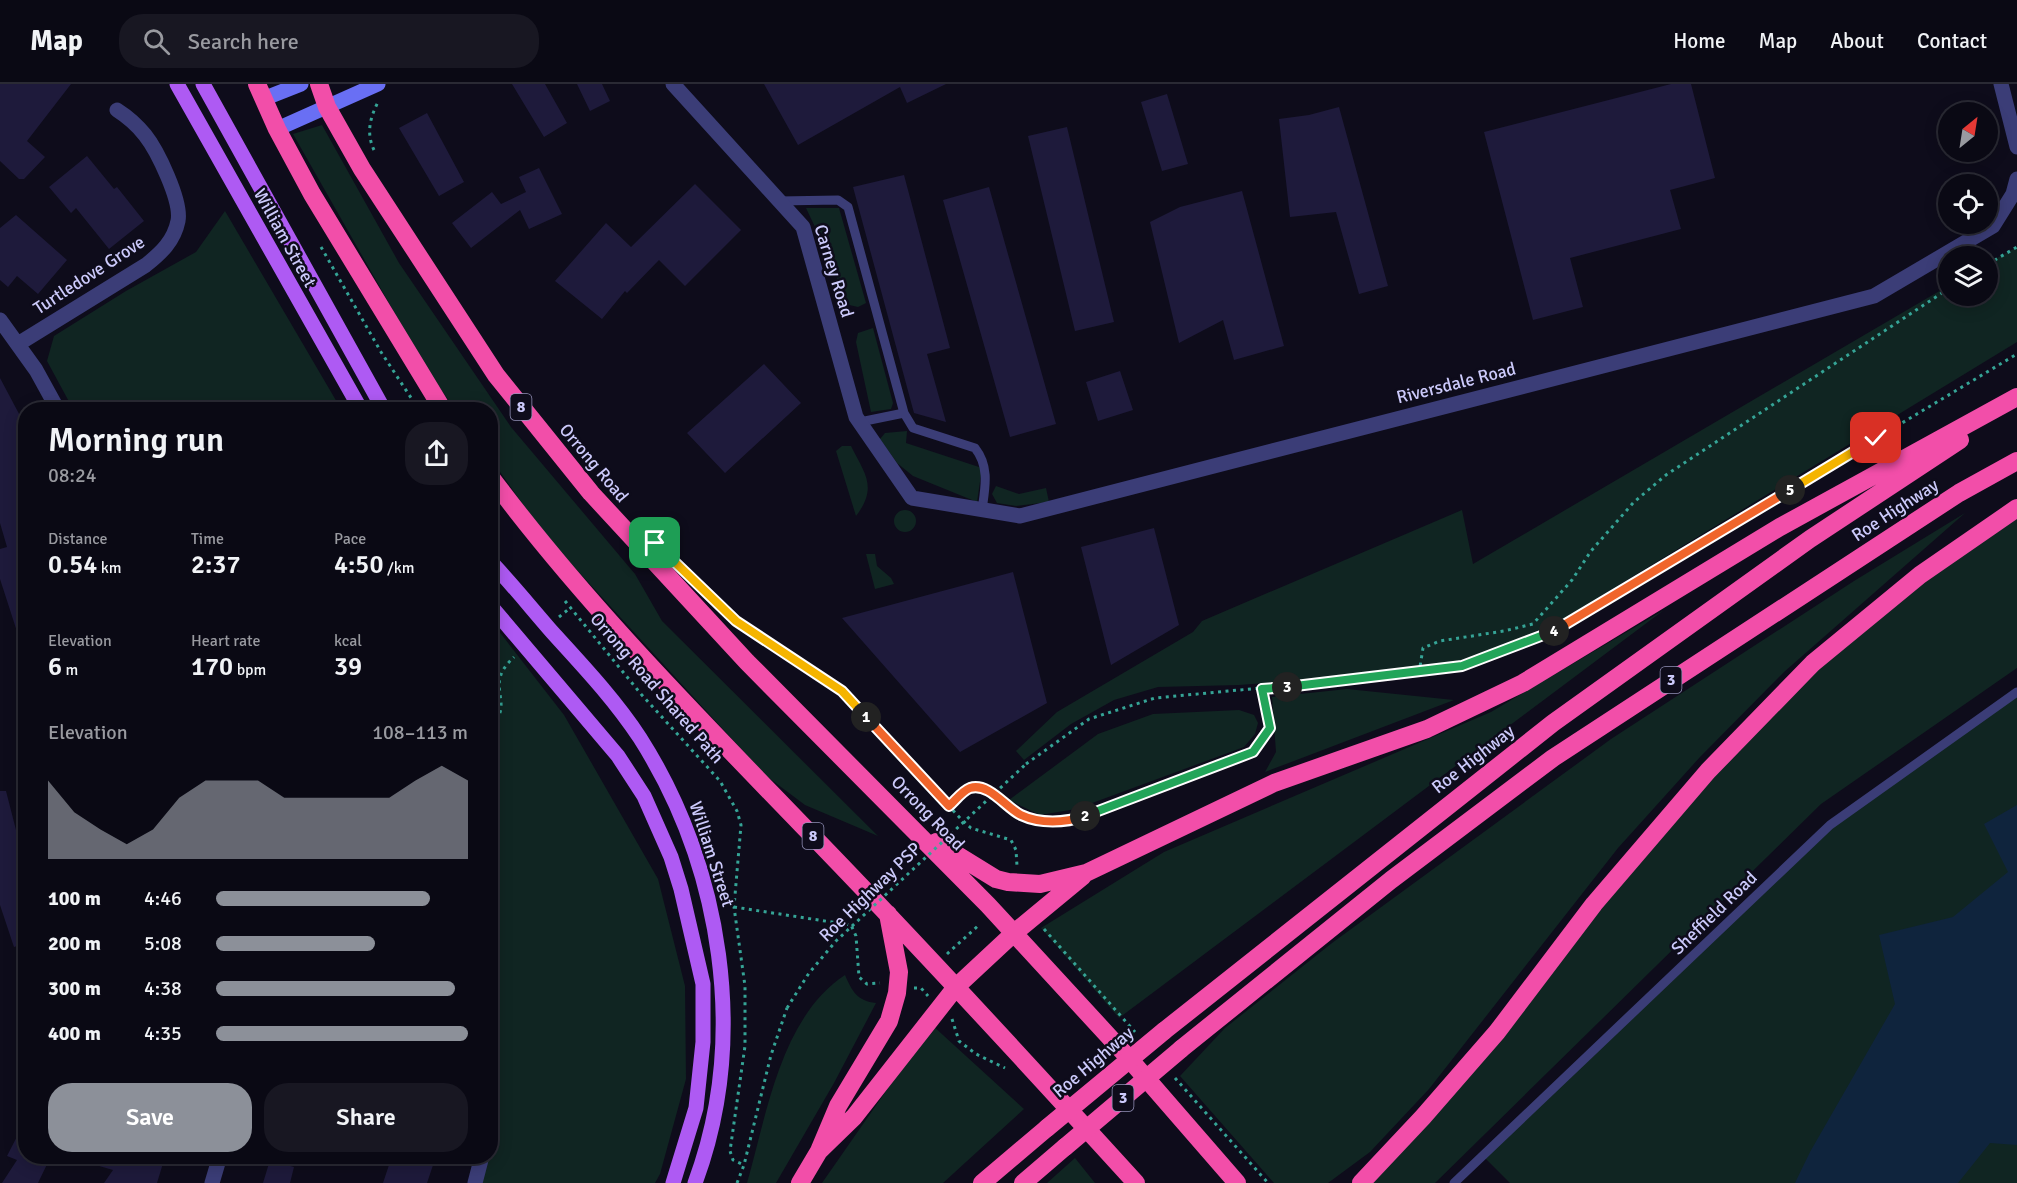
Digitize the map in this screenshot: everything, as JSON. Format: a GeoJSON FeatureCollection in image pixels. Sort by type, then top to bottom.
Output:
{"type":"FeatureCollection","features":[{"type":"Feature","properties":{"kind":"highway","name":"Orrong Road"},"geometry":{"type":"LineString","coordinates":[[319,84],[327,106],[381,199],[496,375],[583,484],[645,554],[747,662],[914,828],[1014,933],[1125,1054],[1237,1183]]}},
{"type":"Feature","properties":{"kind":"highway"},"geometry":{"type":"LineString","coordinates":[[260,91],[277,129],[359,275],[438,402]]}},
{"type":"Feature","properties":{"kind":"highway"},"geometry":{"type":"LineString","coordinates":[[914,828],[996,879],[1040,884],[1086,873],[1274,783],[1427,729],[1523,683],[1780,527],[2017,397]]}},
{"type":"Feature","properties":{"kind":"highway","name":"Roe Highway"},"geometry":{"type":"LineString","coordinates":[[982,1183],[1164,1031],[1553,723],[1810,539],[2017,403]]}},
{"type":"Feature","properties":{"kind":"highway","name":"Roe Highway"},"geometry":{"type":"LineString","coordinates":[[1023,1183],[1181,1049],[1391,880],[1553,758],[1959,493],[2017,462]]}},
{"type":"Feature","properties":{"kind":"highway","name":"8"},"geometry":{"type":"LineString","coordinates":[[498,487],[534,535],[697,718],[938,966],[1136,1183]]}},
{"type":"Feature","properties":{"kind":"highway"},"geometry":{"type":"LineString","coordinates":[[1361,1183],[1423,1117],[1497,1032],[1594,904],[1708,771],[1813,663],[1920,575],[2017,508]]}},
{"type":"Feature","properties":{"kind":"highway"},"geometry":{"type":"LineString","coordinates":[[819,1151],[854,1117],[956,987],[1014,933],[1086,873]]}},
{"type":"Feature","properties":{"kind":"highway"},"geometry":{"type":"LineString","coordinates":[[800,1183],[819,1151],[838,1106],[889,1021],[897,993],[899,972],[888,914]]}},
{"type":"Feature","properties":{"kind":"highway"},"geometry":{"type":"LineString","coordinates":[[1349,1183],[1423,1117]]}},
{"type":"Feature","properties":{"kind":"main road","name":"William Street"},"geometry":{"type":"LineString","coordinates":[[177,84],[356,402]]}},
{"type":"Feature","properties":{"kind":"main road","name":"William Street"},"geometry":{"type":"LineString","coordinates":[[203,84],[380,402]]}},
{"type":"Feature","properties":{"kind":"main road","name":"William Street"},"geometry":{"type":"LineString","coordinates":[[498,570],[616,705],[664,778],[692,844],[712,916],[722,981],[724,1044],[715,1111],[695,1183]]}},
{"type":"Feature","properties":{"kind":"main road"},"geometry":{"type":"LineString","coordinates":[[498,614],[618,756],[644,796],[678,879],[703,984],[703,1042],[696,1108],[673,1183]]}},
{"type":"Feature","properties":{"kind":"street"},"geometry":{"type":"LineString","coordinates":[[260,91],[301,84]]}},
{"type":"Feature","properties":{"kind":"street","name":"Carney Road"},"geometry":{"type":"LineString","coordinates":[[673,84],[803,227],[856,417],[912,498]]}},
{"type":"Feature","properties":{"kind":"street"},"geometry":{"type":"LineString","coordinates":[[2001,84],[2017,147]]}},
{"type":"Feature","properties":{"kind":"street"},"geometry":{"type":"LineString","coordinates":[[277,129],[327,106],[380,91]]}},
{"type":"Feature","properties":{"kind":"street","name":"Turtledove Grove"},"geometry":{"type":"LineString","coordinates":[[18,344],[146,265],[162,252],[173,237],[179,219],[177,201],[147,137],[117,110]]}},
{"type":"Feature","properties":{"kind":"street","name":"Riversdale Road"},"geometry":{"type":"LineString","coordinates":[[912,498],[1020,516],[1874,296],[1993,226],[2013,194],[2017,179]]}},
{"type":"Feature","properties":{"kind":"street"},"geometry":{"type":"LineString","coordinates":[[0,320],[18,344],[52,402]]}},
{"type":"Feature","properties":{"kind":"street"},"geometry":{"type":"LineString","coordinates":[[212,1183],[218,1164]]}},
{"type":"Feature","properties":{"kind":"street"},"geometry":{"type":"LineString","coordinates":[[475,1183],[480,1164]]}},
{"type":"Feature","properties":{"kind":"lane"},"geometry":{"type":"LineString","coordinates":[[779,201],[838,200],[848,207],[904,413],[913,428],[975,448],[986,475],[982,510]]}},
{"type":"Feature","properties":{"kind":"lane"},"geometry":{"type":"LineString","coordinates":[[860,422],[904,413]]}},
{"type":"Feature","properties":{"kind":"lane","name":"Sheffield Road"},"geometry":{"type":"LineString","coordinates":[[1454,1183],[1830,825],[2017,692]]}},
{"type":"Feature","properties":{"kind":"path"},"geometry":{"type":"LineString","coordinates":[[376,154],[369,134],[369,124],[380,91]]}},
{"type":"Feature","properties":{"kind":"path"},"geometry":{"type":"LineString","coordinates":[[1998,258],[2017,247]]}},
{"type":"Feature","properties":{"kind":"path"},"geometry":{"type":"LineString","coordinates":[[1419,673],[1423,648],[1440,641],[1533,624],[1572,580],[1591,551],[1634,502],[1666,475],[1938,296]]}},
{"type":"Feature","properties":{"kind":"path","name":"Roe Highway PSP"},"geometry":{"type":"LineString","coordinates":[[737,1183],[744,1165],[771,1055],[787,1008],[809,973],[836,941],[1026,764],[1089,719],[1155,698],[1419,673],[1462,666],[1555,630],[2017,354]]}},
{"type":"Feature","properties":{"kind":"path"},"geometry":{"type":"LineString","coordinates":[[498,520],[505,528]]}},
{"type":"Feature","properties":{"kind":"path","name":"Orrong Road Shared Path"},"geometry":{"type":"LineString","coordinates":[[564,599],[641,694],[720,781],[737,811],[741,825],[734,907]]}},
{"type":"Feature","properties":{"kind":"path"},"geometry":{"type":"LineString","coordinates":[[557,620],[571,608]]}},
{"type":"Feature","properties":{"kind":"path"},"geometry":{"type":"LineString","coordinates":[[730,615],[750,632],[842,691],[971,828],[1011,840],[1016,850],[1018,883]]}},
{"type":"Feature","properties":{"kind":"path"},"geometry":{"type":"LineString","coordinates":[[498,716],[502,706],[499,679],[504,667],[518,654]]}},
{"type":"Feature","properties":{"kind":"path"},"geometry":{"type":"LineString","coordinates":[[949,806],[968,789],[980,788],[1028,818],[1054,821],[1071,819],[1213,768],[1253,752],[1265,739],[1270,728],[1262,689]]}},
{"type":"Feature","properties":{"kind":"path"},"geometry":{"type":"LineString","coordinates":[[921,988],[971,931],[995,913]]}},
{"type":"Feature","properties":{"kind":"green space"},"geometry":{"type":"Polygon","coordinates":[[[322,125],[399,263],[494,402],[450,402],[427,370],[293,134],[322,125]]]}},
{"type":"Feature","properties":{"kind":"green space"},"geometry":{"type":"Polygon","coordinates":[[[806,208],[839,208],[866,303],[858,307],[845,304],[833,265],[806,208]]]}},
{"type":"Feature","properties":{"kind":"green space"},"geometry":{"type":"Polygon","coordinates":[[[225,211],[337,402],[69,402],[47,361],[54,336],[126,291],[196,252],[225,211]]]}},
{"type":"Feature","properties":{"kind":"green space"},"geometry":{"type":"Polygon","coordinates":[[[2017,247],[2017,342],[1563,619],[1469,661],[1391,673],[1239,685],[1158,687],[1114,700],[1071,724],[1024,760],[1016,751],[1057,712],[1193,632],[1202,621],[1462,510],[1473,564],[1938,292],[1938,306],[1998,306],[1998,257],[2017,247]]]}},
{"type":"Feature","properties":{"kind":"green space"},"geometry":{"type":"Polygon","coordinates":[[[873,328],[893,403],[891,409],[871,412],[856,342],[858,333],[873,328]]]}},
{"type":"Feature","properties":{"kind":"green space"},"geometry":{"type":"Polygon","coordinates":[[[498,408],[511,427],[635,574],[662,621],[878,836],[805,805],[765,775],[543,533],[498,469],[498,408]]]}},
{"type":"Feature","properties":{"kind":"green space"},"geometry":{"type":"Polygon","coordinates":[[[907,431],[906,443],[982,468],[977,502],[913,476],[897,463],[880,439],[885,433],[907,431]]]}},
{"type":"Feature","properties":{"kind":"green space"},"geometry":{"type":"Polygon","coordinates":[[[842,446],[851,446],[867,481],[866,497],[856,516],[836,451],[842,446]]]}},
{"type":"Feature","properties":{"kind":"green space"},"geometry":{"type":"Polygon","coordinates":[[[996,486],[1019,494],[1046,488],[1049,502],[1016,506],[997,503],[992,494],[996,486]]]}},
{"type":"Feature","properties":{"kind":"green space"},"geometry":{"type":"Polygon","coordinates":[[[2017,508],[2017,668],[1821,804],[1435,1183],[1361,1183],[1594,904],[1813,663],[2017,508]]]}},
{"type":"Feature","properties":{"kind":"green space"},"geometry":{"type":"Polygon","coordinates":[[[905,510],[913,513],[916,521],[913,529],[905,532],[897,529],[894,521],[897,513],[905,510]]]}},
{"type":"Feature","properties":{"kind":"green space"},"geometry":{"type":"Polygon","coordinates":[[[1965,513],[1784,672],[1700,757],[1618,848],[1429,1089],[1370,1152],[1328,1183],[1274,1183],[1180,1076],[1225,1028],[1332,943],[1611,739],[1854,581],[1965,513]]]}},
{"type":"Feature","properties":{"kind":"green space"},"geometry":{"type":"Polygon","coordinates":[[[866,554],[875,554],[877,566],[891,578],[894,584],[875,589],[866,554]]]}},
{"type":"Feature","properties":{"kind":"green space"},"geometry":{"type":"Polygon","coordinates":[[[1664,610],[1119,1018],[1041,928],[1164,852],[1491,712],[1664,610]]]}},
{"type":"Feature","properties":{"kind":"green space"},"geometry":{"type":"Polygon","coordinates":[[[498,630],[564,715],[658,879],[685,986],[686,1079],[660,1174],[655,1183],[475,1183],[480,1164],[498,1164],[498,630]]]}},
{"type":"Feature","properties":{"kind":"green space"},"geometry":{"type":"Polygon","coordinates":[[[1347,689],[1454,700],[1265,772],[1276,752],[1272,697],[1347,689]]]}},
{"type":"Feature","properties":{"kind":"green space"},"geometry":{"type":"Polygon","coordinates":[[[2017,692],[2017,1183],[1510,1183],[1483,1156],[1830,825],[2017,692]]]}},
{"type":"Feature","properties":{"kind":"green space"},"geometry":{"type":"Polygon","coordinates":[[[1239,710],[1254,715],[1258,723],[1255,734],[1244,747],[1076,809],[1040,815],[1009,800],[1098,734],[1153,714],[1239,710]]]}},
{"type":"Feature","properties":{"kind":"green space"},"geometry":{"type":"Polygon","coordinates":[[[845,975],[856,994],[864,1000],[876,1003],[834,1083],[776,1183],[747,1183],[770,1098],[791,1041],[806,1015],[823,993],[845,975]]]}},
{"type":"Feature","properties":{"kind":"green space"},"geometry":{"type":"Polygon","coordinates":[[[932,1025],[1024,1109],[943,1183],[822,1183],[932,1025]]]}},
{"type":"Feature","properties":{"kind":"green space"},"geometry":{"type":"Polygon","coordinates":[[[1075,1158],[1095,1183],[1047,1183],[1075,1158]]]}},
{"type":"Feature","properties":{"kind":"water"},"geometry":{"type":"Polygon","coordinates":[[[2017,805],[2017,1145],[1990,1143],[1958,1183],[1795,1183],[1810,1152],[1895,1004],[1879,935],[1953,917],[2008,872],[1984,824],[2017,805]]]}},
{"type":"Feature","properties":{"kind":"building"},"geometry":{"type":"Polygon","coordinates":[[[0,84],[71,84],[27,141],[45,157],[24,179],[19,179],[0,161],[0,84]]]}},
{"type":"Feature","properties":{"kind":"building"},"geometry":{"type":"Polygon","coordinates":[[[512,84],[545,84],[567,123],[544,137],[512,84]]]}},
{"type":"Feature","properties":{"kind":"building"},"geometry":{"type":"Polygon","coordinates":[[[577,84],[602,84],[610,101],[590,111],[577,84]]]}},
{"type":"Feature","properties":{"kind":"building"},"geometry":{"type":"Polygon","coordinates":[[[764,84],[946,84],[907,103],[900,87],[798,145],[764,84]]]}},
{"type":"Feature","properties":{"kind":"building"},"geometry":{"type":"Polygon","coordinates":[[[1671,84],[1691,84],[1715,178],[1670,190],[1681,229],[1570,258],[1583,307],[1533,320],[1484,132],[1671,84]]]}},
{"type":"Feature","properties":{"kind":"building"},"geometry":{"type":"Polygon","coordinates":[[[1167,94],[1188,164],[1162,171],[1141,102],[1167,94]]]}},
{"type":"Feature","properties":{"kind":"building"},"geometry":{"type":"Polygon","coordinates":[[[1339,107],[1388,286],[1359,294],[1336,212],[1290,217],[1279,119],[1309,115],[1339,107]]]}},
{"type":"Feature","properties":{"kind":"building"},"geometry":{"type":"Polygon","coordinates":[[[427,113],[464,182],[439,196],[399,128],[427,113]]]}},
{"type":"Feature","properties":{"kind":"building"},"geometry":{"type":"Polygon","coordinates":[[[1067,127],[1114,322],[1075,331],[1028,136],[1067,127]]]}},
{"type":"Feature","properties":{"kind":"building"},"geometry":{"type":"Polygon","coordinates":[[[87,156],[114,189],[117,187],[144,221],[109,249],[76,208],[71,213],[49,187],[87,156]]]}},
{"type":"Feature","properties":{"kind":"building"},"geometry":{"type":"Polygon","coordinates":[[[539,168],[562,214],[529,229],[520,210],[471,248],[452,223],[492,192],[501,204],[526,192],[519,177],[539,168]]]}},
{"type":"Feature","properties":{"kind":"building"},"geometry":{"type":"Polygon","coordinates":[[[904,175],[950,348],[927,354],[946,422],[914,413],[853,187],[904,175]]]}},
{"type":"Feature","properties":{"kind":"building"},"geometry":{"type":"Polygon","coordinates":[[[695,184],[741,230],[685,286],[659,260],[627,293],[625,291],[602,319],[555,281],[606,223],[631,247],[695,184]]]}},
{"type":"Feature","properties":{"kind":"building"},"geometry":{"type":"Polygon","coordinates":[[[989,187],[1056,424],[1010,437],[943,200],[989,187]]]}},
{"type":"Feature","properties":{"kind":"building"},"geometry":{"type":"Polygon","coordinates":[[[1242,191],[1284,346],[1234,360],[1223,320],[1179,343],[1150,222],[1180,207],[1242,191]]]}},
{"type":"Feature","properties":{"kind":"building"},"geometry":{"type":"Polygon","coordinates":[[[16,215],[67,260],[38,294],[17,276],[8,287],[0,280],[0,228],[16,215]]]}},
{"type":"Feature","properties":{"kind":"building"},"geometry":{"type":"Polygon","coordinates":[[[764,364],[801,403],[725,473],[687,433],[764,364]]]}},
{"type":"Feature","properties":{"kind":"building"},"geometry":{"type":"Polygon","coordinates":[[[1120,371],[1133,410],[1098,421],[1086,382],[1120,371]]]}},
{"type":"Feature","properties":{"kind":"building"},"geometry":{"type":"Polygon","coordinates":[[[0,378],[18,412],[18,635],[0,579],[0,549],[7,547],[0,523],[0,378]]]}},
{"type":"Feature","properties":{"kind":"building"},"geometry":{"type":"Polygon","coordinates":[[[1154,528],[1179,625],[1111,665],[1081,547],[1154,528]]]}},
{"type":"Feature","properties":{"kind":"building"},"geometry":{"type":"Polygon","coordinates":[[[1013,572],[1047,703],[960,752],[842,618],[1013,572]]]}},
{"type":"Feature","properties":{"kind":"building"},"geometry":{"type":"Polygon","coordinates":[[[0,791],[6,791],[18,838],[18,946],[14,947],[0,905],[0,791]]]}},
{"type":"Feature","properties":{"kind":"building"},"geometry":{"type":"Polygon","coordinates":[[[18,1135],[18,1164],[47,1164],[38,1183],[2,1183],[17,1160],[7,1156],[18,1135]]]}},
{"type":"Feature","properties":{"kind":"building"},"geometry":{"type":"Polygon","coordinates":[[[92,1164],[163,1164],[157,1183],[104,1183],[113,1170],[92,1164]]]}},
{"type":"Feature","properties":{"kind":"building"},"geometry":{"type":"Polygon","coordinates":[[[269,1164],[294,1167],[290,1183],[263,1183],[269,1164]]]}},
{"type":"Feature","properties":{"kind":"building"},"geometry":{"type":"Polygon","coordinates":[[[389,1164],[433,1164],[427,1183],[383,1183],[389,1164]]]}},
{"type":"Feature","properties":{"kind":"route"},"geometry":{"type":"LineString","coordinates":[[655,543],[750,632],[842,691],[949,806],[964,791],[980,788],[1022,815],[1035,820],[1054,821],[1079,818],[1253,752],[1265,739],[1270,728],[1262,689],[1419,673],[1462,666],[1555,630],[1876,438]]}}]}
